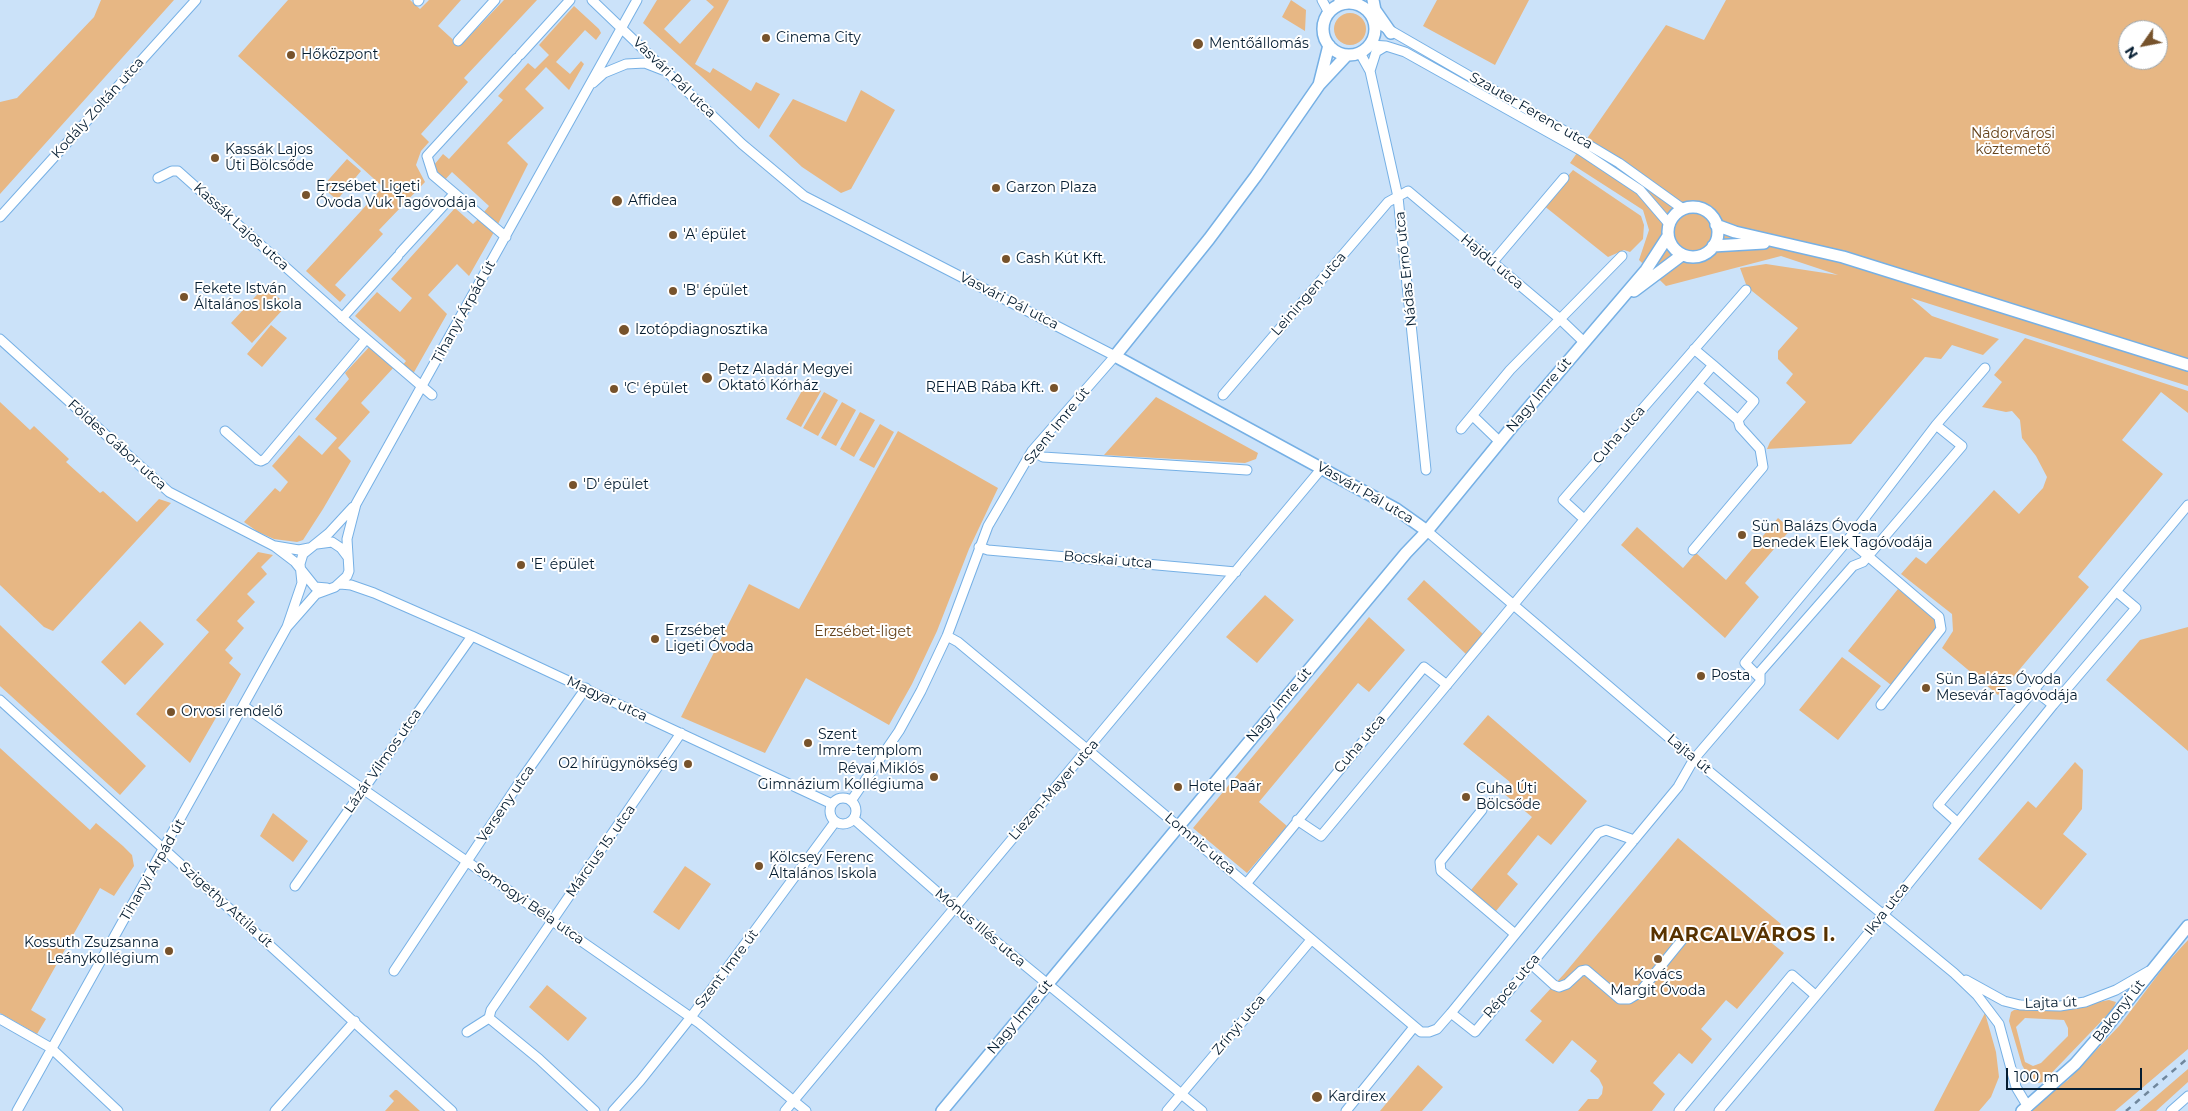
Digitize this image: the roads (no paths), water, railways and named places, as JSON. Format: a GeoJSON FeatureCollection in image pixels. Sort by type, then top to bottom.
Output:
{"type":"FeatureCollection","features":[{"type":"Feature","properties":{"kind":"main road"},"geometry":{"type":"LineString","coordinates":[[1372,19],[1363,7],[1346,2],[1329,13],[1324,25],[1324,34],[1329,45],[1339,53],[1346,55],[1360,53],[1370,45],[1374,38],[1373,0]]}},
{"type":"Feature","properties":{"kind":"main road"},"geometry":{"type":"LineString","coordinates":[[1373,0],[1375,10],[1391,33]]}},
{"type":"Feature","properties":{"kind":"main road","name":"Szent Imre út"},"geometry":{"type":"LineString","coordinates":[[1319,85],[1329,45]]}},
{"type":"Feature","properties":{"kind":"main road","name":"Szent Imre út"},"geometry":{"type":"LineString","coordinates":[[1115,356],[1256,176],[1319,85],[1346,55]]}},
{"type":"Feature","properties":{"kind":"main road"},"geometry":{"type":"LineString","coordinates":[[1716,225],[1717,233],[1713,246],[1706,254],[1698,256],[1682,255],[1671,244],[1669,230],[1676,214],[1683,209],[1691,208],[1705,211],[1716,225],[1734,232],[1843,257],[2188,365]]}},
{"type":"Feature","properties":{"kind":"main road","name":"Nagy Imre út"},"geometry":{"type":"LineString","coordinates":[[942,1111],[1406,552],[1427,531],[1584,342],[1619,303],[1646,270],[1669,230]]}},
{"type":"Feature","properties":{"kind":"main road"},"geometry":{"type":"LineString","coordinates":[[1713,246],[1780,242]]}},
{"type":"Feature","properties":{"kind":"main road","name":"Nagy Imre út"},"geometry":{"type":"LineString","coordinates":[[1619,303],[1682,255]]}},
{"type":"Feature","properties":{"kind":"main road","name":"Vasvári Pál utca"},"geometry":{"type":"LineString","coordinates":[[1115,356],[1396,509],[1427,531]]}},
{"type":"Feature","properties":{"kind":"main road","name":"Bakonyi út"},"geometry":{"type":"LineString","coordinates":[[2025,1109],[2080,1058],[2188,926]]}},
{"type":"Feature","properties":{"kind":"street","name":"Kodály Zoltán utca"},"geometry":{"type":"LineString","coordinates":[[0,216],[196,0]]}},
{"type":"Feature","properties":{"kind":"street"},"geometry":{"type":"LineString","coordinates":[[458,41],[495,0]]}},
{"type":"Feature","properties":{"kind":"street"},"geometry":{"type":"LineString","coordinates":[[506,237],[433,175],[428,156],[570,0]]}},
{"type":"Feature","properties":{"kind":"street","name":"Vasvári Pál utca"},"geometry":{"type":"LineString","coordinates":[[592,0],[742,144],[804,196],[1115,356]]}},
{"type":"Feature","properties":{"kind":"street","name":"Tihanyi Árpád út"},"geometry":{"type":"LineString","coordinates":[[287,627],[316,594],[337,586],[345,580],[350,571],[347,556],[348,526],[356,504],[637,0]]}},
{"type":"Feature","properties":{"kind":"street"},"geometry":{"type":"LineString","coordinates":[[1322,0],[1329,13]]}},
{"type":"Feature","properties":{"kind":"street","name":"Szauter Ferenc utca"},"geometry":{"type":"LineString","coordinates":[[1372,19],[1391,33],[1619,163],[1683,209]]}},
{"type":"Feature","properties":{"kind":"street","name":"Szauter Ferenc utca"},"geometry":{"type":"LineString","coordinates":[[1370,45],[1386,46],[1405,52],[1472,88],[1616,172],[1640,190],[1669,230]]}},
{"type":"Feature","properties":{"kind":"street"},"geometry":{"type":"LineString","coordinates":[[1370,70],[1376,52],[1386,46]]}},
{"type":"Feature","properties":{"kind":"street","name":"Nádas Ernő utca"},"geometry":{"type":"LineString","coordinates":[[1360,53],[1370,70],[1398,197],[1426,470]]}},
{"type":"Feature","properties":{"kind":"street","name":"Tihanyi Árpád út"},"geometry":{"type":"LineString","coordinates":[[584,93],[604,73],[626,64],[637,62],[652,65],[672,75]]}},
{"type":"Feature","properties":{"kind":"street","name":"Kassák Lajos utca"},"geometry":{"type":"LineString","coordinates":[[158,178],[172,171],[178,171],[366,339]]}},
{"type":"Feature","properties":{"kind":"street"},"geometry":{"type":"LineString","coordinates":[[1492,263],[1564,178]]}},
{"type":"Feature","properties":{"kind":"street","name":"Hajdú utca"},"geometry":{"type":"LineString","coordinates":[[1398,197],[1408,191],[1560,319],[1584,342]]}},
{"type":"Feature","properties":{"kind":"street"},"geometry":{"type":"LineString","coordinates":[[342,318],[454,194]]}},
{"type":"Feature","properties":{"kind":"street","name":"Leiningen utca"},"geometry":{"type":"LineString","coordinates":[[1223,395],[1388,202],[1398,197]]}},
{"type":"Feature","properties":{"kind":"street"},"geometry":{"type":"LineString","coordinates":[[1461,429],[1510,370],[1622,256]]}},
{"type":"Feature","properties":{"kind":"street","name":"Cuha utca"},"geometry":{"type":"LineString","coordinates":[[1584,519],[1563,500],[1746,290]]}},
{"type":"Feature","properties":{"kind":"street","name":"Földes Gábor utca"},"geometry":{"type":"LineString","coordinates":[[0,339],[169,492],[274,546],[301,570]]}},
{"type":"Feature","properties":{"kind":"street"},"geometry":{"type":"LineString","coordinates":[[225,431],[261,462],[366,339],[432,395]]}},
{"type":"Feature","properties":{"kind":"street"},"geometry":{"type":"LineString","coordinates":[[1694,349],[1754,401],[1738,420]]}},
{"type":"Feature","properties":{"kind":"street","name":"Szent Imre út"},"geometry":{"type":"LineString","coordinates":[[851,801],[899,731],[947,636],[988,526],[1032,451],[1115,356]]}},
{"type":"Feature","properties":{"kind":"street","name":"Cuha utca"},"geometry":{"type":"LineString","coordinates":[[1297,820],[1321,836],[1712,365]]}},
{"type":"Feature","properties":{"kind":"street"},"geometry":{"type":"LineString","coordinates":[[1758,676],[1745,663],[1848,539],[1936,425],[1985,368]]}},
{"type":"Feature","properties":{"kind":"street"},"geometry":{"type":"LineString","coordinates":[[1693,550],[1763,467],[1760,449],[1740,427],[1738,420],[1696,384]]}},
{"type":"Feature","properties":{"kind":"street"},"geometry":{"type":"LineString","coordinates":[[1473,416],[1500,442]]}},
{"type":"Feature","properties":{"kind":"street","name":"Répce utca"},"geometry":{"type":"LineString","coordinates":[[1451,1012],[1475,1032],[1678,787],[1694,758],[1760,682],[1758,676],[1853,566],[1860,564],[1868,556],[1962,446],[1936,425]]}},
{"type":"Feature","properties":{"kind":"street"},"geometry":{"type":"LineString","coordinates":[[1032,451],[1043,457],[1247,470]]}},
{"type":"Feature","properties":{"kind":"street","name":"Liezen-Mayer utca"},"geometry":{"type":"LineString","coordinates":[[785,1111],[1322,468]]}},
{"type":"Feature","properties":{"kind":"street","name":"Tihanyi Árpád út"},"geometry":{"type":"LineString","coordinates":[[17,1111],[245,707],[287,627],[302,583],[301,558],[312,546],[329,533],[356,504]]}},
{"type":"Feature","properties":{"kind":"street"},"geometry":{"type":"LineString","coordinates":[[1957,822],[1938,805],[2188,505]]}},
{"type":"Feature","properties":{"kind":"street","name":"Lajta út"},"geometry":{"type":"LineString","coordinates":[[1427,531],[1694,758],[1954,973],[1977,995],[1999,1024],[2016,1087],[2025,1109]]}},
{"type":"Feature","properties":{"kind":"street"},"geometry":{"type":"LineString","coordinates":[[1848,539],[1939,618],[1941,629],[1880,705]]}},
{"type":"Feature","properties":{"kind":"street"},"geometry":{"type":"LineString","coordinates":[[312,546],[332,542],[347,556]]}},
{"type":"Feature","properties":{"kind":"street","name":"Földes Gábor utca"},"geometry":{"type":"LineString","coordinates":[[274,546],[299,550],[312,546]]}},
{"type":"Feature","properties":{"kind":"street","name":"Bocskai utca"},"geometry":{"type":"LineString","coordinates":[[979,547],[988,550],[1236,572]]}},
{"type":"Feature","properties":{"kind":"street"},"geometry":{"type":"LineString","coordinates":[[301,570],[305,578],[315,587],[337,586]]}},
{"type":"Feature","properties":{"kind":"street","name":"Magyar utca"},"geometry":{"type":"LineString","coordinates":[[350,571],[361,584],[380,596]]}},
{"type":"Feature","properties":{"kind":"street","name":"Magyar utca"},"geometry":{"type":"LineString","coordinates":[[337,586],[358,586],[472,636],[832,804]]}},
{"type":"Feature","properties":{"kind":"street","name":"Ikva utca"},"geometry":{"type":"LineString","coordinates":[[1719,1111],[2053,705],[2136,608],[2117,592]]}},
{"type":"Feature","properties":{"kind":"street","name":"Lázár Vilmos utca"},"geometry":{"type":"LineString","coordinates":[[295,886],[472,636]]}},
{"type":"Feature","properties":{"kind":"street","name":"Lomnic utca"},"geometry":{"type":"LineString","coordinates":[[947,636],[958,642],[1088,750],[1414,1027]]}},
{"type":"Feature","properties":{"kind":"street","name":"Cuha utca"},"geometry":{"type":"LineString","coordinates":[[1246,884],[1424,668],[1447,685]]}},
{"type":"Feature","properties":{"kind":"street","name":"Verseny utca"},"geometry":{"type":"LineString","coordinates":[[394,971],[521,780],[586,688]]}},
{"type":"Feature","properties":{"kind":"street"},"geometry":{"type":"LineString","coordinates":[[2034,690],[2053,705]]}},
{"type":"Feature","properties":{"kind":"street","name":"Szigethy Attila út"},"geometry":{"type":"LineString","coordinates":[[0,700],[452,1111]]}},
{"type":"Feature","properties":{"kind":"street","name":"Somogyi Béla utca"},"geometry":{"type":"LineString","coordinates":[[245,707],[691,1017],[806,1111]]}},
{"type":"Feature","properties":{"kind":"street","name":"Március 15. utca"},"geometry":{"type":"LineString","coordinates":[[467,1032],[489,1018],[491,1010],[681,733]]}},
{"type":"Feature","properties":{"kind":"street"},"geometry":{"type":"LineString","coordinates":[[840,798],[851,801],[856,810],[854,819],[843,825],[834,822],[830,812],[832,804],[840,798]]}},
{"type":"Feature","properties":{"kind":"street"},"geometry":{"type":"LineString","coordinates":[[1482,810],[1440,862],[1441,871],[1515,934]]}},
{"type":"Feature","properties":{"kind":"street","name":"Mónus Illés utca"},"geometry":{"type":"LineString","coordinates":[[854,819],[954,907],[1202,1111]]}},
{"type":"Feature","properties":{"kind":"street","name":"Szent Imre út"},"geometry":{"type":"LineString","coordinates":[[613,1111],[640,1081],[691,1017],[834,822]]}},
{"type":"Feature","properties":{"kind":"street"},"geometry":{"type":"LineString","coordinates":[[1346,1111],[1414,1027],[1421,1032],[1437,1029],[1598,833],[1606,830],[1634,840]]}},
{"type":"Feature","properties":{"kind":"street","name":"Zrínyi utca"},"geometry":{"type":"LineString","coordinates":[[1167,1111],[1311,940]]}},
{"type":"Feature","properties":{"kind":"street"},"geometry":{"type":"LineString","coordinates":[[1531,964],[1554,985],[1559,987],[1567,984],[1581,971],[1586,970],[1620,999],[1629,1000],[1638,993],[1682,940]]}},
{"type":"Feature","properties":{"kind":"street","name":"Lajta út"},"geometry":{"type":"LineString","coordinates":[[1954,973],[2004,1001],[2020,1005],[2060,1006],[2085,1002],[2116,990],[2150,971]]}},
{"type":"Feature","properties":{"kind":"street"},"geometry":{"type":"LineString","coordinates":[[1679,1111],[1792,975],[1815,994]]}},
{"type":"Feature","properties":{"kind":"street"},"geometry":{"type":"LineString","coordinates":[[489,1018],[539,1059],[595,1111]]}},
{"type":"Feature","properties":{"kind":"street"},"geometry":{"type":"LineString","coordinates":[[0,1019],[51,1048],[118,1111]]}},
{"type":"Feature","properties":{"kind":"street"},"geometry":{"type":"LineString","coordinates":[[275,1111],[355,1021]]}},
{"type":"Feature","properties":{"kind":"street"},"geometry":{"type":"LineString","coordinates":[[2172,1111],[2188,1096]]}},
{"type":"Feature","properties":{"kind":"railway"},"geometry":{"type":"LineString","coordinates":[[2126,1111],[2188,1058]]}},
{"type":"Feature","properties":{"kind":"place","name":"Cinema City"},"geometry":{"type":"Point","coordinates":[766,38]}},
{"type":"Feature","properties":{"kind":"place","name":"Mentőállomás"},"geometry":{"type":"Point","coordinates":[1198,44]}},
{"type":"Feature","properties":{"kind":"place","name":"Hőközpont"},"geometry":{"type":"Point","coordinates":[291,55]}},
{"type":"Feature","properties":{"kind":"place","name":"Kassák Lajos Úti Bölcsőde"},"geometry":{"type":"Point","coordinates":[215,158]}},
{"type":"Feature","properties":{"kind":"place","name":"Garzon Plaza"},"geometry":{"type":"Point","coordinates":[996,188]}},
{"type":"Feature","properties":{"kind":"place","name":"Erzsébet Ligeti Óvoda Vuk Tagóvodája"},"geometry":{"type":"Point","coordinates":[306,195]}},
{"type":"Feature","properties":{"kind":"place","name":"Affidea"},"geometry":{"type":"Point","coordinates":[617,201]}},
{"type":"Feature","properties":{"kind":"place","name":"'A' épület"},"geometry":{"type":"Point","coordinates":[673,235]}},
{"type":"Feature","properties":{"kind":"place","name":"Cash Kút Kft."},"geometry":{"type":"Point","coordinates":[1006,259]}},
{"type":"Feature","properties":{"kind":"place","name":"'B' épület"},"geometry":{"type":"Point","coordinates":[673,291]}},
{"type":"Feature","properties":{"kind":"place","name":"Fekete István Általános Iskola"},"geometry":{"type":"Point","coordinates":[184,297]}},
{"type":"Feature","properties":{"kind":"place","name":"Izotópdiagnosztika"},"geometry":{"type":"Point","coordinates":[624,330]}},
{"type":"Feature","properties":{"kind":"place","name":"Petz Aladár Megyei Oktató Kórház"},"geometry":{"type":"Point","coordinates":[707,378]}},
{"type":"Feature","properties":{"kind":"place","name":"REHAB Rába Kft."},"geometry":{"type":"Point","coordinates":[1054,388]}},
{"type":"Feature","properties":{"kind":"place","name":"'C' épület"},"geometry":{"type":"Point","coordinates":[614,389]}},
{"type":"Feature","properties":{"kind":"place","name":"'D' épület"},"geometry":{"type":"Point","coordinates":[573,485]}},
{"type":"Feature","properties":{"kind":"place","name":"Sün Balázs Óvoda Benedek Elek Tagóvodája"},"geometry":{"type":"Point","coordinates":[1742,535]}},
{"type":"Feature","properties":{"kind":"place","name":"'E' épület"},"geometry":{"type":"Point","coordinates":[521,565]}},
{"type":"Feature","properties":{"kind":"place","name":"Erzsébet Ligeti Óvoda"},"geometry":{"type":"Point","coordinates":[655,639]}},
{"type":"Feature","properties":{"kind":"place","name":"Posta"},"geometry":{"type":"Point","coordinates":[1701,676]}},
{"type":"Feature","properties":{"kind":"place","name":"Sün Balázs Óvoda Mesevár Tagóvodája"},"geometry":{"type":"Point","coordinates":[1926,688]}},
{"type":"Feature","properties":{"kind":"place","name":"Orvosi rendelő"},"geometry":{"type":"Point","coordinates":[171,712]}},
{"type":"Feature","properties":{"kind":"place","name":"Szent Imre-templom"},"geometry":{"type":"Point","coordinates":[808,743]}},
{"type":"Feature","properties":{"kind":"place","name":"O2 hírügynökség"},"geometry":{"type":"Point","coordinates":[688,764]}},
{"type":"Feature","properties":{"kind":"place","name":"Révai Miklós Gimnázium Kollégiuma"},"geometry":{"type":"Point","coordinates":[934,777]}},
{"type":"Feature","properties":{"kind":"place","name":"Hotel Paár"},"geometry":{"type":"Point","coordinates":[1178,787]}},
{"type":"Feature","properties":{"kind":"place","name":"Cuha Úti Bölcsőde"},"geometry":{"type":"Point","coordinates":[1466,797]}},
{"type":"Feature","properties":{"kind":"place","name":"Kölcsey Ferenc Általános Iskola"},"geometry":{"type":"Point","coordinates":[759,866]}},
{"type":"Feature","properties":{"kind":"place","name":"Kossuth Zsuzsanna Leánykollégium"},"geometry":{"type":"Point","coordinates":[169,951]}},
{"type":"Feature","properties":{"kind":"place","name":"Kovács Margit Óvoda"},"geometry":{"type":"Point","coordinates":[1658,959]}},
{"type":"Feature","properties":{"kind":"place","name":"Kardirex"},"geometry":{"type":"Point","coordinates":[1317,1097]}},
{"type":"Feature","properties":{"kind":"district","name":"MARCALVÁROS I."},"geometry":{"type":"Point","coordinates":[1743,935]}},
{"type":"Feature","properties":{"kind":"park label","name":"Nádorvárosi köztemető"},"geometry":{"type":"Point","coordinates":[2013,142]}},
{"type":"Feature","properties":{"kind":"park label","name":"Erzsébet-liget"},"geometry":{"type":"Point","coordinates":[863,632]}}]}
